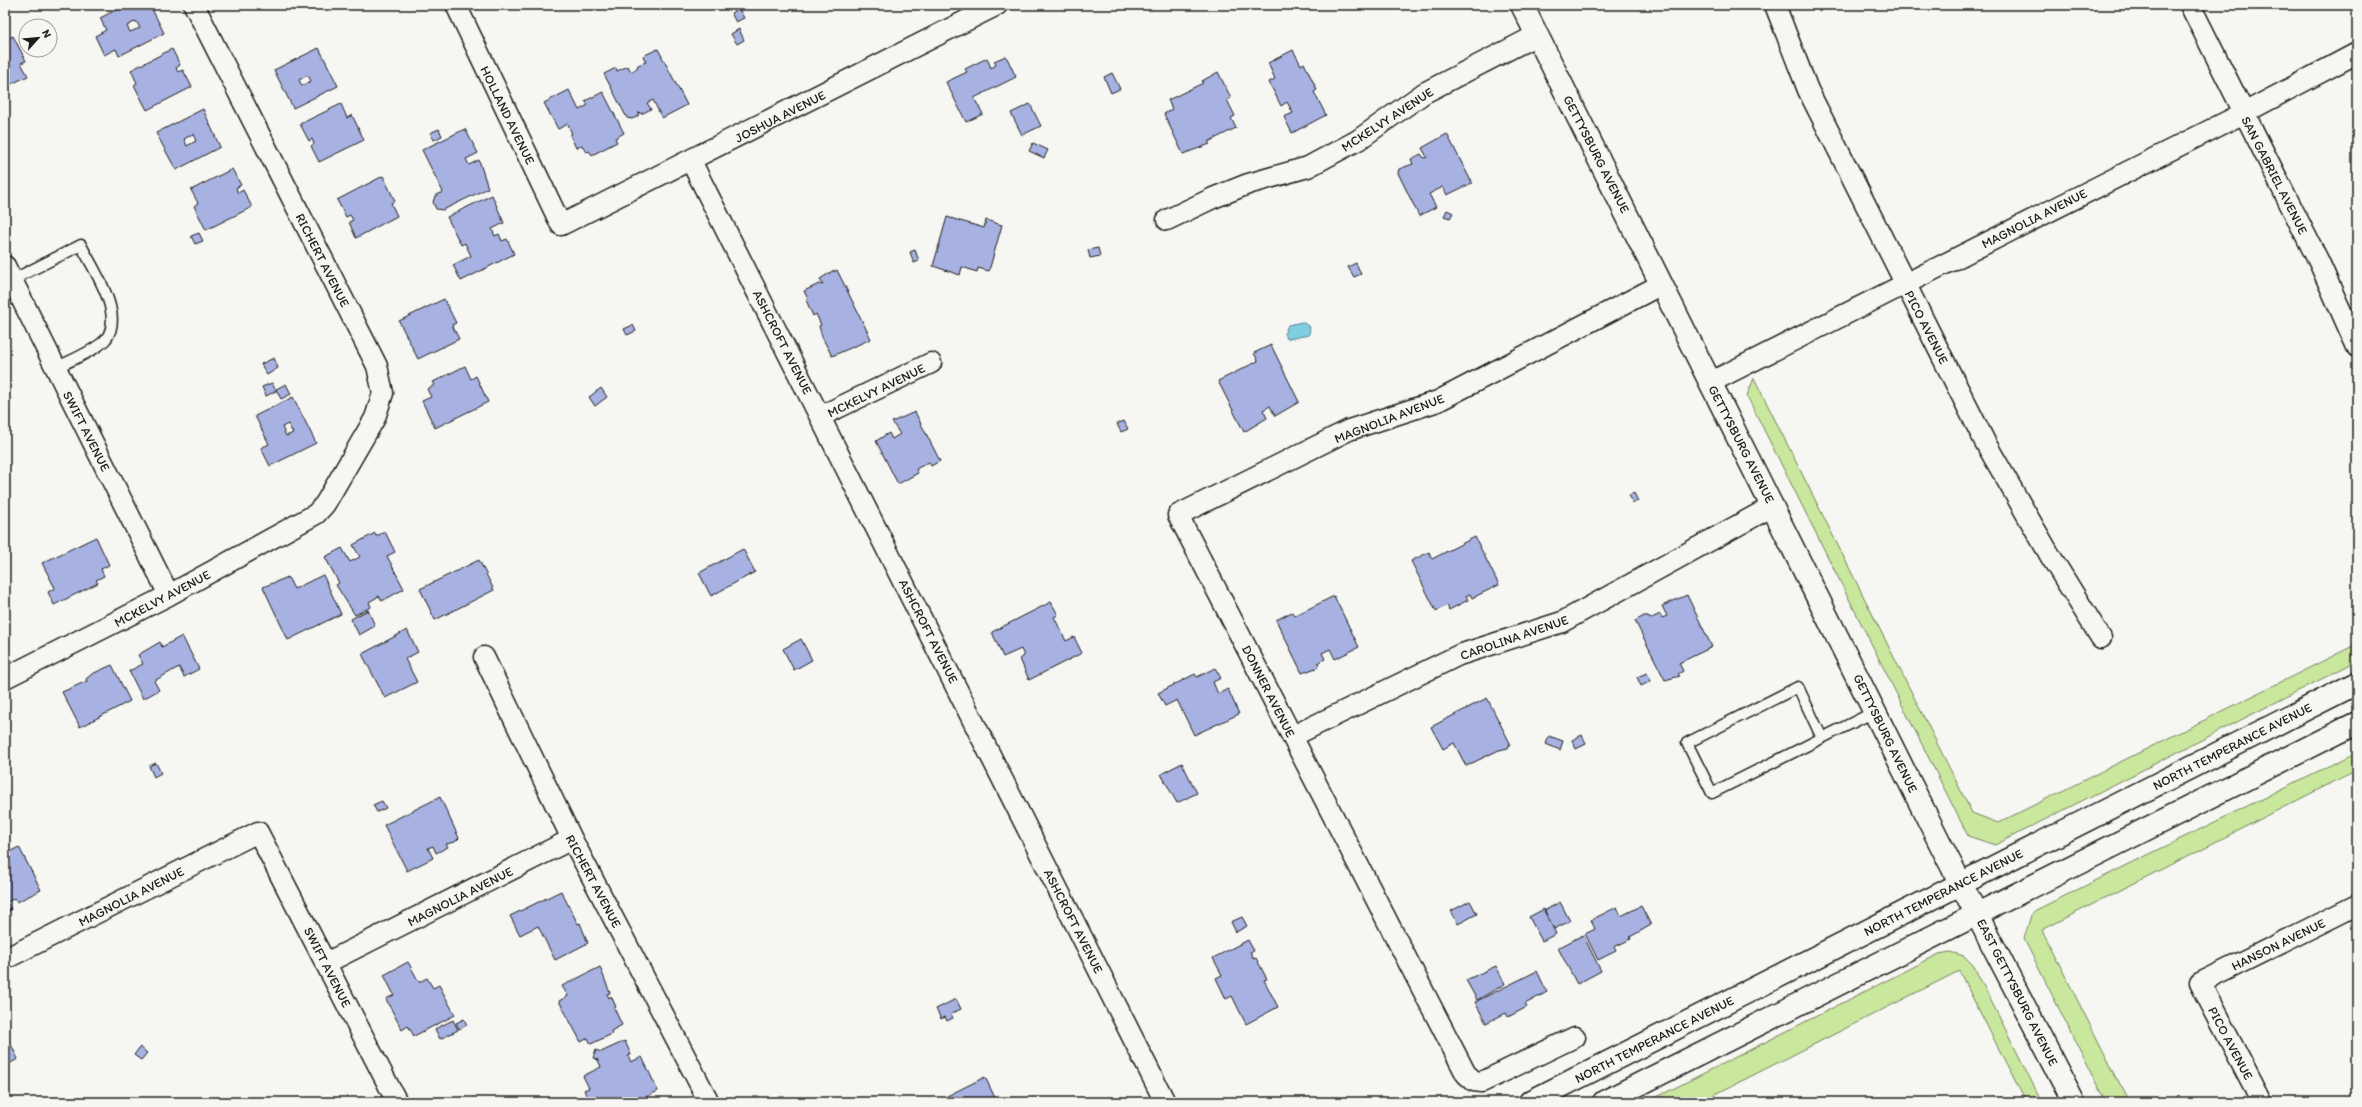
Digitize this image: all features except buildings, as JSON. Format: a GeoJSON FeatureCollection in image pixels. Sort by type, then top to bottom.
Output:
{"type":"FeatureCollection","features":[{"type":"Feature","properties":{"kind":"main road","name":"GETTYSBURG AVENUE"},"geometry":{"type":"LineString","coordinates":[[1522,5],[1961,882]]}},
{"type":"Feature","properties":{"kind":"main road","name":"NORTH TEMPERANCE AVENUE"},"geometry":{"type":"LineString","coordinates":[[1530,1102],[1961,882],[2357,683]]}},
{"type":"Feature","properties":{"kind":"main road"},"geometry":{"type":"LineString","coordinates":[[1604,1102],[2357,723]]}},
{"type":"Feature","properties":{"kind":"main road","name":"EAST GETTYSBURG AVENUE"},"geometry":{"type":"LineString","coordinates":[[1961,882],[2074,1102]]}},
{"type":"Feature","properties":{"kind":"street","name":"RICHERT AVENUE"},"geometry":{"type":"LineString","coordinates":[[194,5],[377,366],[383,393],[375,418],[325,504],[316,514]]}},
{"type":"Feature","properties":{"kind":"street","name":"HOLLAND AVENUE"},"geometry":{"type":"LineString","coordinates":[[456,5],[561,225]]}},
{"type":"Feature","properties":{"kind":"street","name":"JOSHUA AVENUE"},"geometry":{"type":"LineString","coordinates":[[561,225],[691,161],[997,5]]}},
{"type":"Feature","properties":{"kind":"street","name":"PICO AVENUE"},"geometry":{"type":"LineString","coordinates":[[1775,5],[1808,90],[1985,442],[2051,557],[2101,638]]}},
{"type":"Feature","properties":{"kind":"street","name":"SAN GABRIEL AVENUE"},"geometry":{"type":"LineString","coordinates":[[2190,5],[2319,262],[2357,347]]}},
{"type":"Feature","properties":{"kind":"street","name":"MCKELVY AVENUE"},"geometry":{"type":"LineString","coordinates":[[1167,220],[1213,198],[1248,184],[1308,167],[1358,140],[1424,93],[1537,35]]}},
{"type":"Feature","properties":{"kind":"street","name":"MAGNOLIA AVENUE"},"geometry":{"type":"LineString","coordinates":[[1711,382],[2244,113],[2357,53]]}},
{"type":"Feature","properties":{"kind":"street","name":"ASHCROFT AVENUE"},"geometry":{"type":"LineString","coordinates":[[691,161],[1166,1102]]}},
{"type":"Feature","properties":{"kind":"street","name":"SWIFT AVENUE"},"geometry":{"type":"LineString","coordinates":[[8,273],[169,595]]}},
{"type":"Feature","properties":{"kind":"street","name":"MAGNOLIA AVENUE"},"geometry":{"type":"LineString","coordinates":[[1178,515],[1349,430],[1438,401],[1662,284]]}},
{"type":"Feature","properties":{"kind":"street","name":"MCKELVY AVENUE"},"geometry":{"type":"LineString","coordinates":[[821,416],[931,363]]}},
{"type":"Feature","properties":{"kind":"street","name":"CAROLINA AVENUE"},"geometry":{"type":"LineString","coordinates":[[1293,736],[1459,655],[1562,622],[1773,506]]}},
{"type":"Feature","properties":{"kind":"street","name":"MCKELVY AVENUE"},"geometry":{"type":"LineString","coordinates":[[5,678],[169,595],[316,514]]}},
{"type":"Feature","properties":{"kind":"street","name":"DONNER AVENUE"},"geometry":{"type":"LineString","coordinates":[[1178,515],[1293,736],[1358,868],[1455,1056],[1466,1074],[1474,1080],[1482,1082],[1575,1037]]}},
{"type":"Feature","properties":{"kind":"street","name":"RICHERT AVENUE"},"geometry":{"type":"LineString","coordinates":[[484,657],[572,839],[709,1102]]}},
{"type":"Feature","properties":{"kind":"street","name":"MAGNOLIA AVENUE"},"geometry":{"type":"LineString","coordinates":[[5,960],[258,832]]}},
{"type":"Feature","properties":{"kind":"street","name":"SWIFT AVENUE"},"geometry":{"type":"LineString","coordinates":[[258,832],[398,1102]]}},
{"type":"Feature","properties":{"kind":"street","name":"MAGNOLIA AVENUE"},"geometry":{"type":"LineString","coordinates":[[326,963],[572,839]]}},
{"type":"Feature","properties":{"kind":"street","name":"HANSON AVENUE"},"geometry":{"type":"LineString","coordinates":[[2200,983],[2357,905]]}},
{"type":"Feature","properties":{"kind":"street","name":"PICO AVENUE"},"geometry":{"type":"LineString","coordinates":[[2200,983],[2262,1102]]}},
{"type":"Feature","properties":{"kind":"lane"},"geometry":{"type":"LineString","coordinates":[[8,273],[81,245],[110,304],[113,318],[111,330],[99,345],[56,368]]}},
{"type":"Feature","properties":{"kind":"lane"},"geometry":{"type":"LineString","coordinates":[[1822,738],[1798,687],[1687,743],[1712,793],[1822,738],[1876,711]]}},
{"type":"Feature","properties":{"kind":"green space"},"geometry":{"type":"Polygon","coordinates":[[[1754,378],[1972,813],[1998,823],[2357,644],[2357,661],[1995,845],[1968,836],[1747,396],[1754,378]]]}},
{"type":"Feature","properties":{"kind":"green space"},"geometry":{"type":"Polygon","coordinates":[[[2357,752],[2357,770],[2042,930],[2129,1102],[2106,1102],[2024,939],[2032,912],[2357,752]]]}},
{"type":"Feature","properties":{"kind":"green space"},"geometry":{"type":"Polygon","coordinates":[[[1950,952],[1964,956],[1973,965],[2042,1102],[2026,1102],[1959,971],[1700,1102],[1647,1102],[1939,954],[1950,952]]]}},
{"type":"Feature","properties":{"kind":"water"},"geometry":{"type":"Polygon","coordinates":[[[1302,322],[1310,327],[1309,335],[1287,339],[1284,334],[1288,325],[1302,322]]]}}]}
